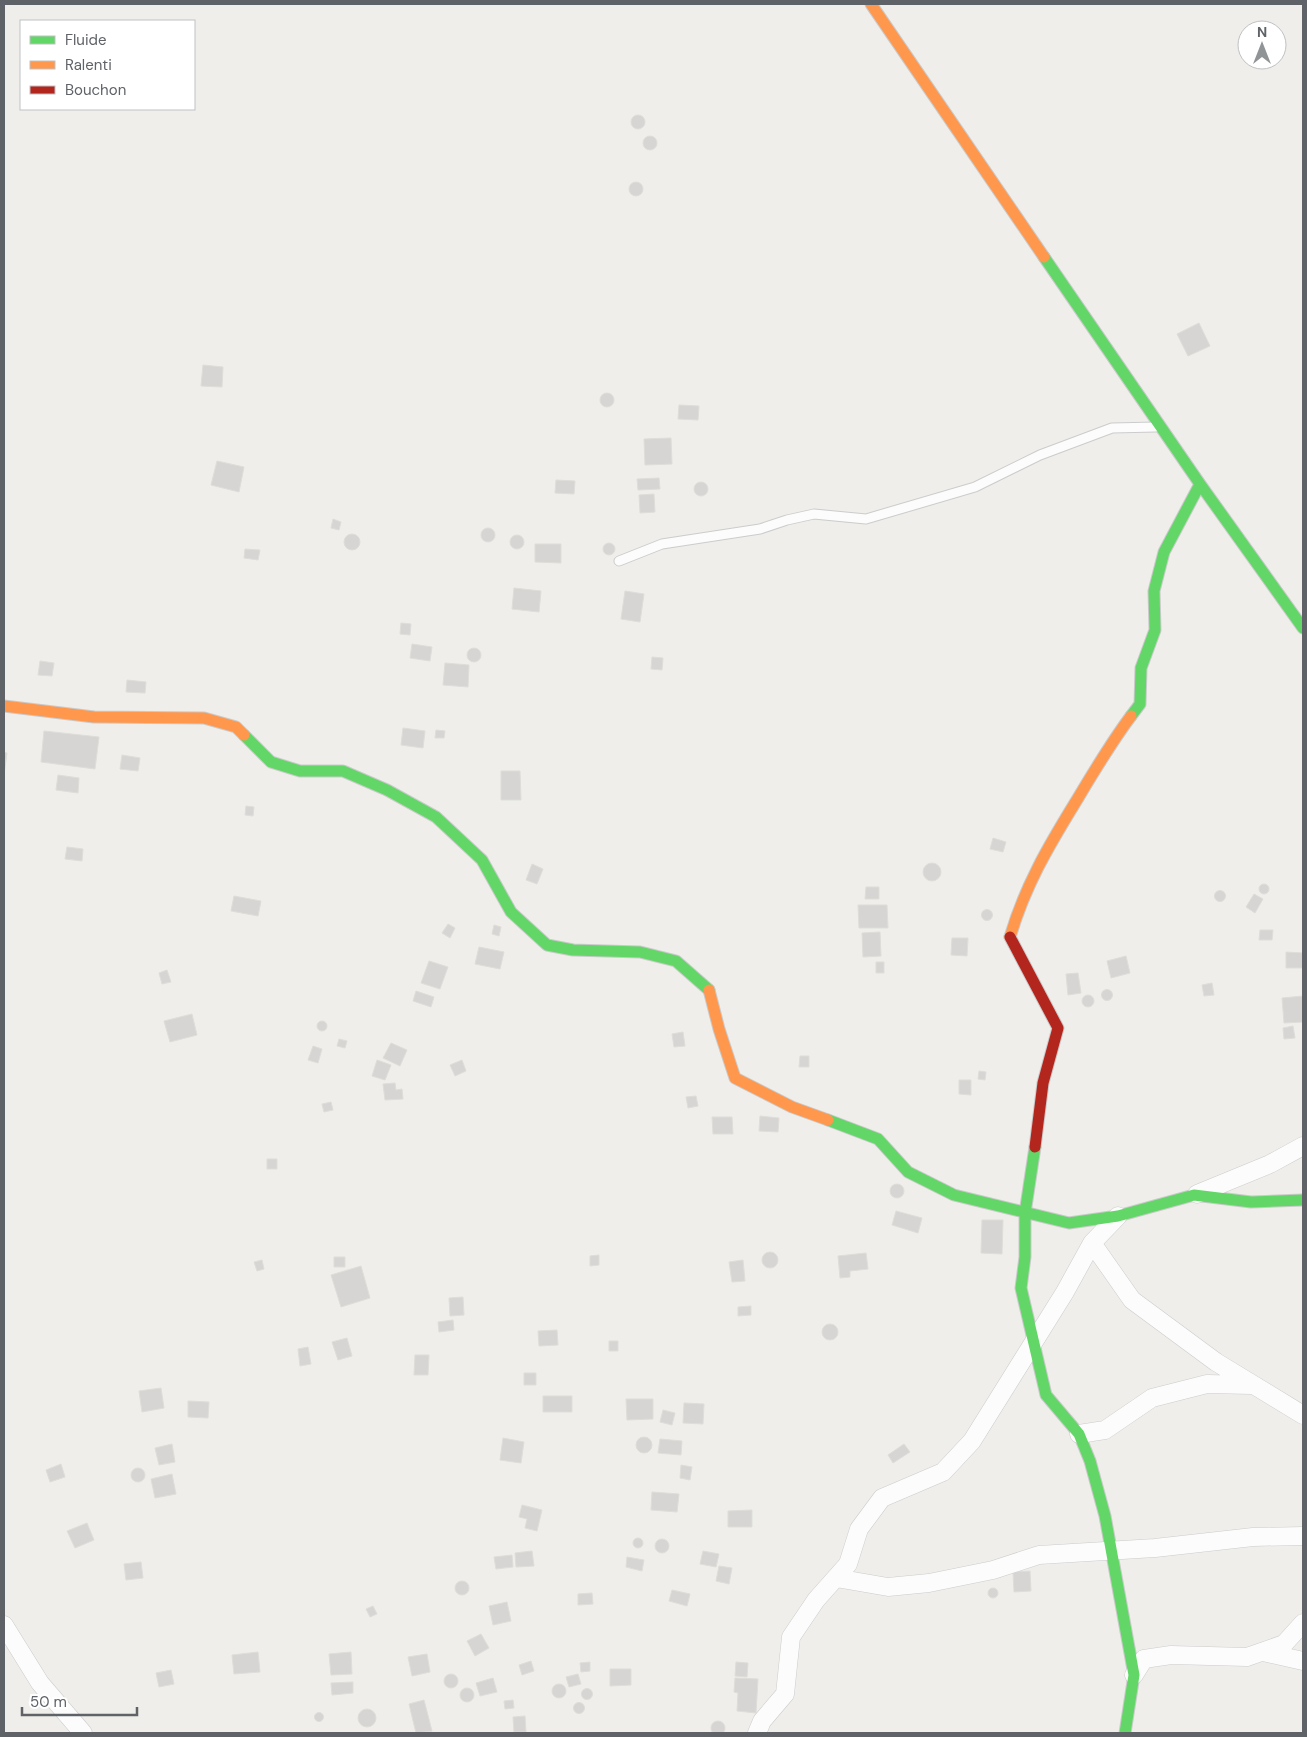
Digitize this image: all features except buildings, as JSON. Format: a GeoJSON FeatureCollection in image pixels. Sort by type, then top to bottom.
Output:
{"type":"FeatureCollection","features":[{"type":"Feature","properties":{"kind":"street"},"geometry":{"type":"LineString","coordinates":[[871,4],[1200,484],[1303,628]]}},
{"type":"Feature","properties":{"kind":"street"},"geometry":{"type":"LineString","coordinates":[[1125,1733],[1134,1674],[1105,1516],[1090,1461],[1079,1434],[1046,1395],[1021,1288],[1025,1257],[1025,1213],[1043,1083],[1058,1028],[1048,1006],[1010,938],[1018,911],[1042,857],[1110,744],[1140,704],[1141,668],[1155,630],[1154,591],[1164,552],[1200,484]]}},
{"type":"Feature","properties":{"kind":"street"},"geometry":{"type":"LineString","coordinates":[[4,706],[94,716],[204,718],[236,727],[271,762],[300,771],[343,771],[387,790],[436,816],[482,860],[511,912],[547,945],[573,950],[640,952],[676,961],[709,990],[735,1078],[792,1107],[878,1140],[908,1172],[954,1195],[1069,1223],[1118,1216],[1194,1195],[1270,1164],[1303,1146]]}},
{"type":"Feature","properties":{"kind":"street"},"geometry":{"type":"LineString","coordinates":[[1194,1195],[1251,1202],[1303,1200]]}},
{"type":"Feature","properties":{"kind":"street"},"geometry":{"type":"LineString","coordinates":[[757,1733],[762,1721],[785,1694],[791,1637],[816,1600],[848,1564],[859,1529],[882,1498],[942,1472],[972,1441],[1065,1292],[1092,1243],[1118,1216]]}},
{"type":"Feature","properties":{"kind":"street"},"geometry":{"type":"LineString","coordinates":[[1092,1243],[1132,1300],[1216,1362],[1303,1414]]}},
{"type":"Feature","properties":{"kind":"street"},"geometry":{"type":"LineString","coordinates":[[1079,1434],[1105,1430],[1152,1398],[1207,1384],[1254,1385]]}},
{"type":"Feature","properties":{"kind":"street"},"geometry":{"type":"LineString","coordinates":[[836,1578],[888,1586],[929,1583],[993,1570],[1039,1554],[1155,1548],[1253,1536],[1303,1536]]}},
{"type":"Feature","properties":{"kind":"street"},"geometry":{"type":"LineString","coordinates":[[1134,1674],[1144,1659],[1170,1655],[1247,1657],[1284,1644],[1303,1623]]}},
{"type":"Feature","properties":{"kind":"street"},"geometry":{"type":"LineString","coordinates":[[4,1625],[40,1683],[83,1733]]}},
{"type":"Feature","properties":{"kind":"street"},"geometry":{"type":"LineString","coordinates":[[1263,1652],[1303,1661]]}},
{"type":"Feature","properties":{"kind":"lane"},"geometry":{"type":"LineString","coordinates":[[619,560],[662,544],[760,529],[786,520],[814,514],[866,519],[975,487],[1040,455],[1112,428],[1161,427]]}},
{"type":"Feature","properties":{"kind":"traffic: fast"},"geometry":{"type":"LineString","coordinates":[[1044,257],[1200,484],[1303,628]]}},
{"type":"Feature","properties":{"kind":"traffic: fast"},"geometry":{"type":"LineString","coordinates":[[1131,716],[1140,704],[1141,668],[1155,630],[1154,591],[1164,552],[1200,484]]}},
{"type":"Feature","properties":{"kind":"traffic: fast"},"geometry":{"type":"LineString","coordinates":[[244,735],[271,762],[300,771],[343,771],[387,790],[436,817],[482,860],[511,912],[547,945],[573,950],[640,952],[676,961],[709,990]]}},
{"type":"Feature","properties":{"kind":"traffic: fast"},"geometry":{"type":"LineString","coordinates":[[828,1120],[878,1139],[908,1172],[954,1195],[1069,1223],[1118,1216],[1194,1195],[1251,1202],[1303,1200]]}},
{"type":"Feature","properties":{"kind":"traffic: fast"},"geometry":{"type":"LineString","coordinates":[[1035,1147],[1025,1213],[1025,1257],[1021,1288],[1046,1395],[1079,1434],[1090,1461],[1105,1516],[1134,1675],[1125,1733]]}},
{"type":"Feature","properties":{"kind":"traffic: slow"},"geometry":{"type":"LineString","coordinates":[[871,4],[1044,257]]}},
{"type":"Feature","properties":{"kind":"traffic: slow"},"geometry":{"type":"LineString","coordinates":[[4,706],[94,717],[204,718],[236,727],[244,735]]}},
{"type":"Feature","properties":{"kind":"traffic: slow"},"geometry":{"type":"LineString","coordinates":[[1010,937],[1030,884],[1047,851],[1102,759],[1131,716]]}},
{"type":"Feature","properties":{"kind":"traffic: slow"},"geometry":{"type":"LineString","coordinates":[[709,990],[735,1078],[792,1107],[828,1120]]}},
{"type":"Feature","properties":{"kind":"traffic: jam"},"geometry":{"type":"LineString","coordinates":[[1010,937],[1058,1028],[1043,1083],[1035,1147]]}}]}
